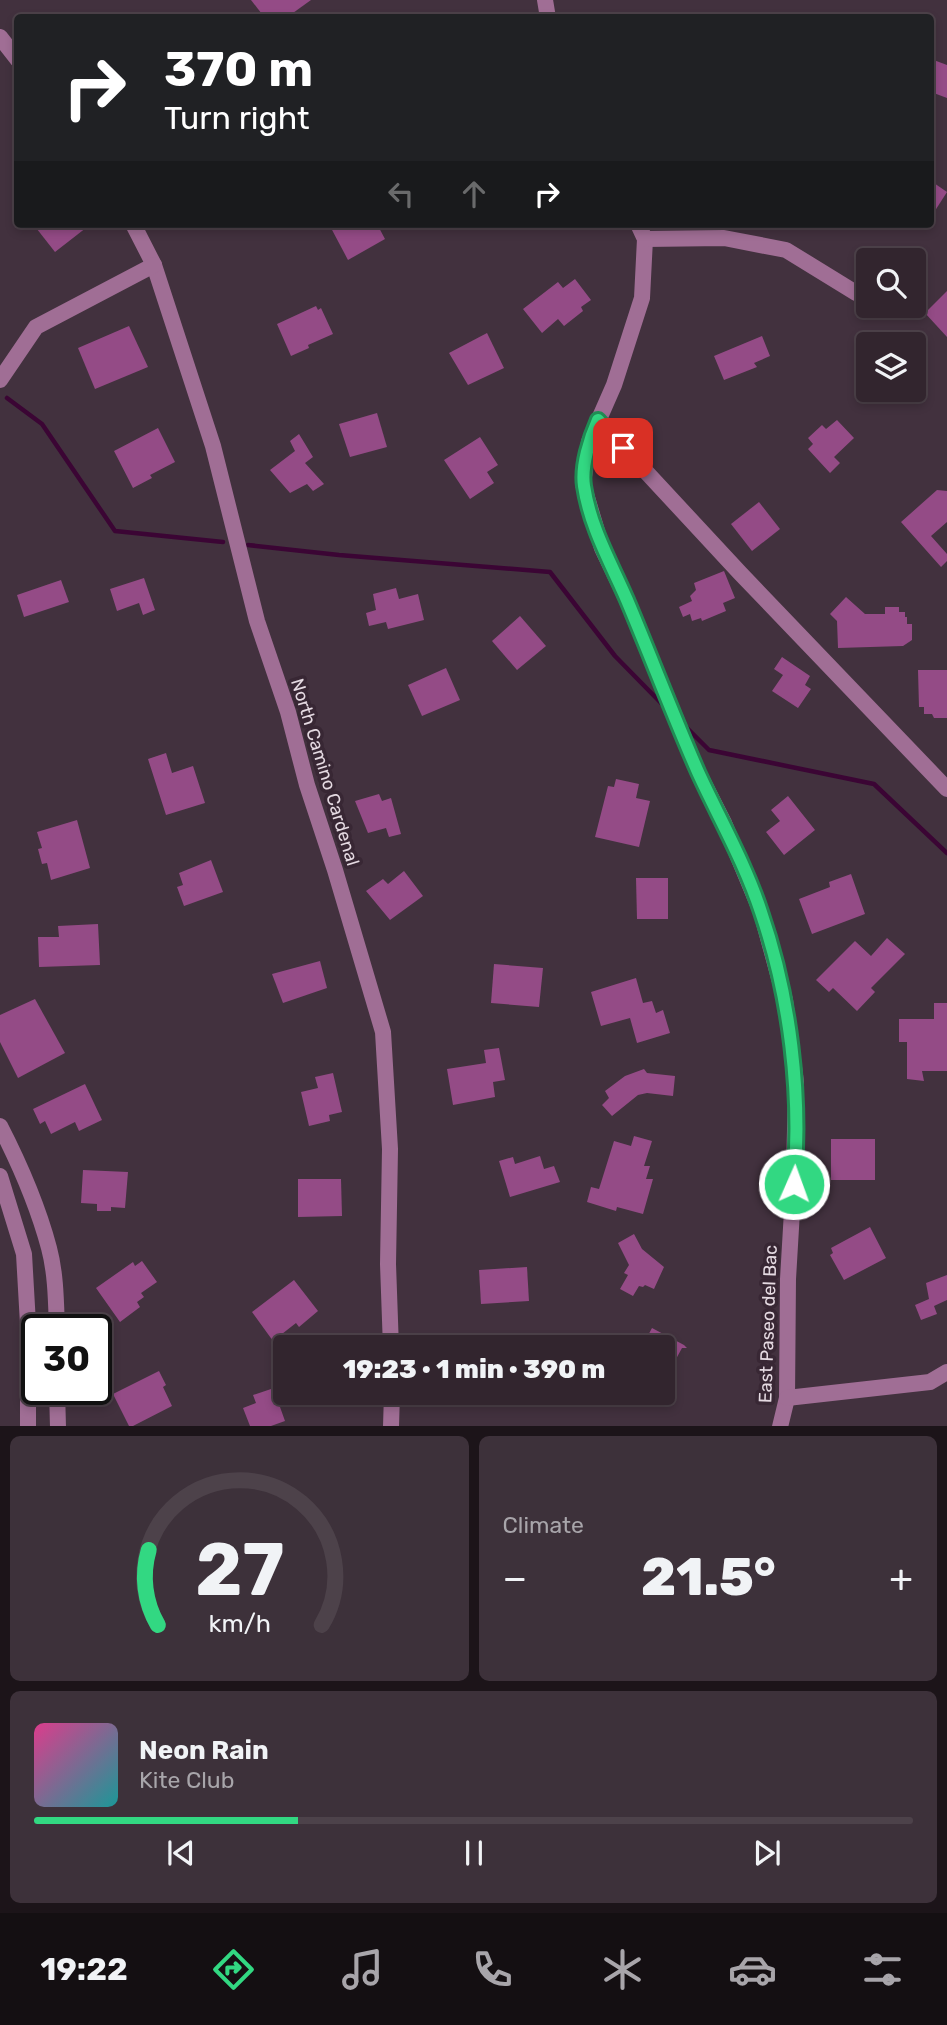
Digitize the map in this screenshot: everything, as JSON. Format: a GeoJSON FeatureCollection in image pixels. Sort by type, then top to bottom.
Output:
{"type":"FeatureCollection","features":[{"type":"Feature","properties":{"kind":"street"},"geometry":{"type":"LineString","coordinates":[[0,37],[14,56]]}},
{"type":"Feature","properties":{"kind":"street","name":"North Camino Cardenal"},"geometry":{"type":"LineString","coordinates":[[134,228],[154,265],[213,446],[257,621],[288,712],[307,785],[383,1032],[390,1149],[388,1264],[391,1335]]}},
{"type":"Feature","properties":{"kind":"street"},"geometry":{"type":"LineString","coordinates":[[642,232],[724,238],[786,250],[856,293]]}},
{"type":"Feature","properties":{"kind":"street","name":"East Paseo del Bac"},"geometry":{"type":"LineString","coordinates":[[642,232],[642,298],[614,385],[589,442],[583,484],[602,548],[626,597],[698,772],[724,823],[761,912],[785,1000],[796,1082],[788,1279],[787,1398],[780,1426]]}},
{"type":"Feature","properties":{"kind":"street"},"geometry":{"type":"LineString","coordinates":[[0,380],[36,327],[154,265]]}},
{"type":"Feature","properties":{"kind":"street"},"geometry":{"type":"LineString","coordinates":[[598,420],[947,789]]}},
{"type":"Feature","properties":{"kind":"street"},"geometry":{"type":"LineString","coordinates":[[0,1126],[17,1158],[49,1249],[56,1314]]}},
{"type":"Feature","properties":{"kind":"street"},"geometry":{"type":"LineString","coordinates":[[0,1176],[24,1254],[28,1324],[28,1426]]}},
{"type":"Feature","properties":{"kind":"street"},"geometry":{"type":"LineString","coordinates":[[787,1398],[930,1382],[947,1372]]}},
{"type":"Feature","properties":{"kind":"street"},"geometry":{"type":"LineString","coordinates":[[58,1405],[58,1426]]}},
{"type":"Feature","properties":{"kind":"street"},"geometry":{"type":"LineString","coordinates":[[391,1426],[392,1405]]}},
{"type":"Feature","properties":{"kind":"building"},"geometry":{"type":"Polygon","coordinates":[[[251,0],[311,0],[292,14],[262,14],[251,0]]]}},
{"type":"Feature","properties":{"kind":"building"},"geometry":{"type":"Polygon","coordinates":[[[934,60],[947,65],[947,98],[934,93],[934,60]]]}},
{"type":"Feature","properties":{"kind":"building"},"geometry":{"type":"Polygon","coordinates":[[[934,183],[947,192],[934,212],[934,183]]]}},
{"type":"Feature","properties":{"kind":"building"},"geometry":{"type":"Polygon","coordinates":[[[36,228],[86,228],[55,252],[36,228]]]}},
{"type":"Feature","properties":{"kind":"building"},"geometry":{"type":"Polygon","coordinates":[[[331,228],[379,228],[385,239],[348,260],[331,228]]]}},
{"type":"Feature","properties":{"kind":"building"},"geometry":{"type":"Polygon","coordinates":[[[575,279],[591,300],[581,307],[583,311],[564,326],[558,319],[542,333],[523,309],[558,282],[563,288],[575,279]]]}},
{"type":"Feature","properties":{"kind":"building"},"geometry":{"type":"Polygon","coordinates":[[[947,291],[947,337],[926,314],[947,291]]]}},
{"type":"Feature","properties":{"kind":"building"},"geometry":{"type":"Polygon","coordinates":[[[316,306],[318,310],[321,308],[333,334],[291,356],[277,324],[316,306]]]}},
{"type":"Feature","properties":{"kind":"building"},"geometry":{"type":"Polygon","coordinates":[[[129,326],[148,367],[95,389],[78,348],[129,326]]]}},
{"type":"Feature","properties":{"kind":"building"},"geometry":{"type":"Polygon","coordinates":[[[487,333],[504,368],[468,385],[449,353],[487,333]]]}},
{"type":"Feature","properties":{"kind":"building"},"geometry":{"type":"Polygon","coordinates":[[[762,336],[770,356],[754,363],[757,367],[724,380],[714,356],[762,336]]]}},
{"type":"Feature","properties":{"kind":"building"},"geometry":{"type":"Polygon","coordinates":[[[377,413],[387,447],[350,457],[339,424],[377,413]]]}},
{"type":"Feature","properties":{"kind":"building"},"geometry":{"type":"Polygon","coordinates":[[[837,420],[854,438],[834,457],[840,463],[830,473],[808,449],[813,444],[808,438],[822,425],[826,429],[837,420]]]}},
{"type":"Feature","properties":{"kind":"building"},"geometry":{"type":"Polygon","coordinates":[[[158,428],[175,462],[150,475],[152,478],[133,488],[114,451],[158,428]]]}},
{"type":"Feature","properties":{"kind":"building"},"geometry":{"type":"Polygon","coordinates":[[[299,434],[313,457],[305,463],[324,484],[313,491],[307,484],[290,493],[270,470],[295,451],[290,441],[299,434]]]}},
{"type":"Feature","properties":{"kind":"building"},"geometry":{"type":"Polygon","coordinates":[[[480,437],[498,465],[487,472],[494,483],[470,499],[444,460],[480,437]]]}},
{"type":"Feature","properties":{"kind":"building"},"geometry":{"type":"Polygon","coordinates":[[[937,490],[947,491],[947,522],[931,536],[947,554],[947,561],[941,567],[901,522],[937,490]]]}},
{"type":"Feature","properties":{"kind":"building"},"geometry":{"type":"Polygon","coordinates":[[[759,502],[780,529],[752,551],[731,524],[759,502]]]}},
{"type":"Feature","properties":{"kind":"building"},"geometry":{"type":"Polygon","coordinates":[[[724,571],[735,598],[723,603],[726,611],[702,621],[701,618],[692,621],[690,614],[683,617],[679,607],[692,601],[690,596],[696,590],[694,583],[724,571]]]}},
{"type":"Feature","properties":{"kind":"building"},"geometry":{"type":"Polygon","coordinates":[[[144,578],[155,610],[143,615],[139,603],[117,611],[110,589],[144,578]]]}},
{"type":"Feature","properties":{"kind":"building"},"geometry":{"type":"Polygon","coordinates":[[[61,580],[69,602],[24,617],[17,595],[61,580]]]}},
{"type":"Feature","properties":{"kind":"building"},"geometry":{"type":"Polygon","coordinates":[[[396,588],[399,599],[418,594],[424,620],[388,629],[386,622],[369,626],[366,613],[376,610],[373,594],[396,588]]]}},
{"type":"Feature","properties":{"kind":"building"},"geometry":{"type":"Polygon","coordinates":[[[846,597],[865,614],[885,614],[885,607],[899,607],[899,612],[905,612],[907,624],[912,624],[912,640],[903,646],[838,648],[837,621],[830,614],[846,597]]]}},
{"type":"Feature","properties":{"kind":"building"},"geometry":{"type":"Polygon","coordinates":[[[520,616],[546,646],[517,670],[492,641],[520,616]]]}},
{"type":"Feature","properties":{"kind":"building"},"geometry":{"type":"Polygon","coordinates":[[[782,657],[810,676],[805,685],[811,689],[798,708],[772,691],[783,675],[774,669],[782,657]]]}},
{"type":"Feature","properties":{"kind":"building"},"geometry":{"type":"Polygon","coordinates":[[[446,668],[460,700],[422,716],[408,685],[446,668]]]}},
{"type":"Feature","properties":{"kind":"building"},"geometry":{"type":"Polygon","coordinates":[[[918,670],[947,670],[947,718],[934,718],[932,714],[924,714],[924,707],[919,707],[918,670]]]}},
{"type":"Feature","properties":{"kind":"building"},"geometry":{"type":"Polygon","coordinates":[[[166,753],[172,773],[193,766],[205,803],[166,815],[148,759],[166,753]]]}},
{"type":"Feature","properties":{"kind":"building"},"geometry":{"type":"Polygon","coordinates":[[[616,779],[639,784],[636,798],[650,801],[639,847],[595,837],[608,786],[614,787],[616,779]]]}},
{"type":"Feature","properties":{"kind":"building"},"geometry":{"type":"Polygon","coordinates":[[[379,794],[382,801],[391,798],[401,834],[389,837],[386,828],[368,833],[355,801],[379,794]]]}},
{"type":"Feature","properties":{"kind":"building"},"geometry":{"type":"Polygon","coordinates":[[[788,796],[815,830],[784,855],[766,832],[780,821],[771,810],[788,796]]]}},
{"type":"Feature","properties":{"kind":"building"},"geometry":{"type":"Polygon","coordinates":[[[77,820],[90,868],[51,880],[47,863],[42,864],[38,849],[42,848],[37,832],[77,820]]]}},
{"type":"Feature","properties":{"kind":"building"},"geometry":{"type":"Polygon","coordinates":[[[211,860],[223,892],[184,906],[177,887],[183,885],[179,873],[211,860]]]}},
{"type":"Feature","properties":{"kind":"building"},"geometry":{"type":"Polygon","coordinates":[[[404,871],[423,896],[390,920],[366,891],[383,879],[388,884],[404,871]]]}},
{"type":"Feature","properties":{"kind":"building"},"geometry":{"type":"Polygon","coordinates":[[[851,874],[865,914],[812,934],[799,899],[830,887],[829,882],[851,874]]]}},
{"type":"Feature","properties":{"kind":"building"},"geometry":{"type":"Polygon","coordinates":[[[636,878],[668,878],[668,919],[637,919],[636,878]]]}},
{"type":"Feature","properties":{"kind":"building"},"geometry":{"type":"Polygon","coordinates":[[[98,924],[100,965],[39,967],[38,937],[59,937],[58,926],[98,924]]]}},
{"type":"Feature","properties":{"kind":"building"},"geometry":{"type":"Polygon","coordinates":[[[887,938],[905,954],[871,988],[875,992],[857,1011],[833,988],[829,992],[816,980],[855,941],[871,956],[887,938]]]}},
{"type":"Feature","properties":{"kind":"building"},"geometry":{"type":"Polygon","coordinates":[[[320,961],[327,988],[283,1003],[272,974],[320,961]]]}},
{"type":"Feature","properties":{"kind":"building"},"geometry":{"type":"Polygon","coordinates":[[[494,964],[543,968],[539,1007],[491,1003],[494,964]]]}},
{"type":"Feature","properties":{"kind":"building"},"geometry":{"type":"Polygon","coordinates":[[[636,978],[643,1003],[652,1001],[656,1013],[663,1010],[670,1033],[637,1043],[630,1018],[601,1026],[591,992],[636,978]]]}},
{"type":"Feature","properties":{"kind":"building"},"geometry":{"type":"Polygon","coordinates":[[[35,999],[65,1053],[18,1078],[0,1042],[0,1015],[35,999]]]}},
{"type":"Feature","properties":{"kind":"building"},"geometry":{"type":"Polygon","coordinates":[[[934,1003],[947,1003],[947,1071],[922,1071],[924,1081],[907,1079],[907,1042],[899,1042],[899,1019],[934,1019],[934,1003]]]}},
{"type":"Feature","properties":{"kind":"building"},"geometry":{"type":"Polygon","coordinates":[[[499,1048],[505,1080],[493,1082],[495,1097],[453,1105],[447,1069],[486,1063],[484,1050],[499,1048]]]}},
{"type":"Feature","properties":{"kind":"building"},"geometry":{"type":"Polygon","coordinates":[[[644,1069],[647,1073],[675,1076],[673,1096],[647,1093],[638,1095],[612,1116],[602,1105],[609,1098],[605,1091],[625,1076],[644,1069]]]}},
{"type":"Feature","properties":{"kind":"building"},"geometry":{"type":"Polygon","coordinates":[[[333,1073],[342,1112],[329,1115],[330,1121],[309,1126],[301,1092],[318,1088],[315,1077],[333,1073]]]}},
{"type":"Feature","properties":{"kind":"building"},"geometry":{"type":"Polygon","coordinates":[[[85,1084],[102,1120],[79,1131],[75,1122],[51,1134],[45,1121],[40,1124],[33,1109],[85,1084]]]}},
{"type":"Feature","properties":{"kind":"building"},"geometry":{"type":"Polygon","coordinates":[[[634,1136],[652,1141],[644,1166],[650,1166],[646,1179],[653,1179],[643,1214],[617,1207],[616,1211],[587,1202],[591,1187],[599,1189],[614,1141],[631,1146],[634,1136]]]}},
{"type":"Feature","properties":{"kind":"building"},"geometry":{"type":"Polygon","coordinates":[[[831,1139],[875,1139],[875,1180],[831,1180],[831,1139]]]}},
{"type":"Feature","properties":{"kind":"building"},"geometry":{"type":"Polygon","coordinates":[[[540,1156],[544,1169],[554,1166],[560,1182],[510,1197],[499,1161],[513,1157],[515,1164],[540,1156]]]}},
{"type":"Feature","properties":{"kind":"building"},"geometry":{"type":"Polygon","coordinates":[[[83,1170],[128,1172],[125,1208],[111,1207],[111,1211],[97,1211],[97,1204],[81,1203],[83,1170]]]}},
{"type":"Feature","properties":{"kind":"building"},"geometry":{"type":"Polygon","coordinates":[[[298,1179],[341,1179],[342,1216],[298,1217],[298,1179]]]}},
{"type":"Feature","properties":{"kind":"building"},"geometry":{"type":"Polygon","coordinates":[[[870,1227],[886,1258],[844,1280],[830,1255],[833,1253],[831,1248],[870,1227]]]}},
{"type":"Feature","properties":{"kind":"building"},"geometry":{"type":"Polygon","coordinates":[[[634,1234],[642,1249],[664,1267],[654,1289],[645,1285],[639,1286],[633,1296],[620,1289],[628,1275],[624,1273],[629,1265],[618,1243],[634,1234]]]}},
{"type":"Feature","properties":{"kind":"building"},"geometry":{"type":"Polygon","coordinates":[[[142,1261],[157,1282],[141,1293],[144,1297],[137,1302],[140,1307],[120,1322],[96,1288],[133,1262],[135,1266],[142,1261]]]}},
{"type":"Feature","properties":{"kind":"building"},"geometry":{"type":"Polygon","coordinates":[[[527,1267],[529,1301],[481,1304],[479,1270],[527,1267]]]}},
{"type":"Feature","properties":{"kind":"building"},"geometry":{"type":"Polygon","coordinates":[[[947,1275],[947,1300],[934,1306],[937,1314],[921,1320],[915,1305],[929,1299],[926,1283],[947,1275]]]}},
{"type":"Feature","properties":{"kind":"building"},"geometry":{"type":"Polygon","coordinates":[[[294,1280],[318,1311],[299,1327],[296,1323],[281,1335],[273,1335],[273,1341],[252,1312],[294,1280]]]}},
{"type":"Feature","properties":{"kind":"building"},"geometry":{"type":"Polygon","coordinates":[[[652,1328],[665,1335],[648,1335],[652,1328]]]}},
{"type":"Feature","properties":{"kind":"building"},"geometry":{"type":"Polygon","coordinates":[[[675,1340],[687,1348],[682,1348],[676,1359],[675,1340]]]}},
{"type":"Feature","properties":{"kind":"building"},"geometry":{"type":"Polygon","coordinates":[[[159,1371],[172,1406],[129,1426],[113,1394],[159,1371]]]}},
{"type":"Feature","properties":{"kind":"building"},"geometry":{"type":"Polygon","coordinates":[[[273,1388],[273,1405],[286,1405],[280,1407],[285,1421],[271,1426],[250,1426],[243,1408],[256,1403],[253,1395],[273,1388]]]}},
{"type":"Feature","properties":{"kind":"waterway"},"geometry":{"type":"LineString","coordinates":[[7,398],[42,424],[115,531],[223,542]]}},
{"type":"Feature","properties":{"kind":"waterway"},"geometry":{"type":"LineString","coordinates":[[248,545],[550,572],[615,656],[663,705]]}},
{"type":"Feature","properties":{"kind":"waterway"},"geometry":{"type":"LineString","coordinates":[[687,728],[709,750],[874,784],[947,853]]}},
{"type":"Feature","properties":{"kind":"route"},"geometry":{"type":"LineString","coordinates":[[623,448],[598,420],[589,442],[583,484],[602,548],[626,597],[698,772],[724,823],[761,912],[785,1000],[796,1082],[794,1184]]}}]}
